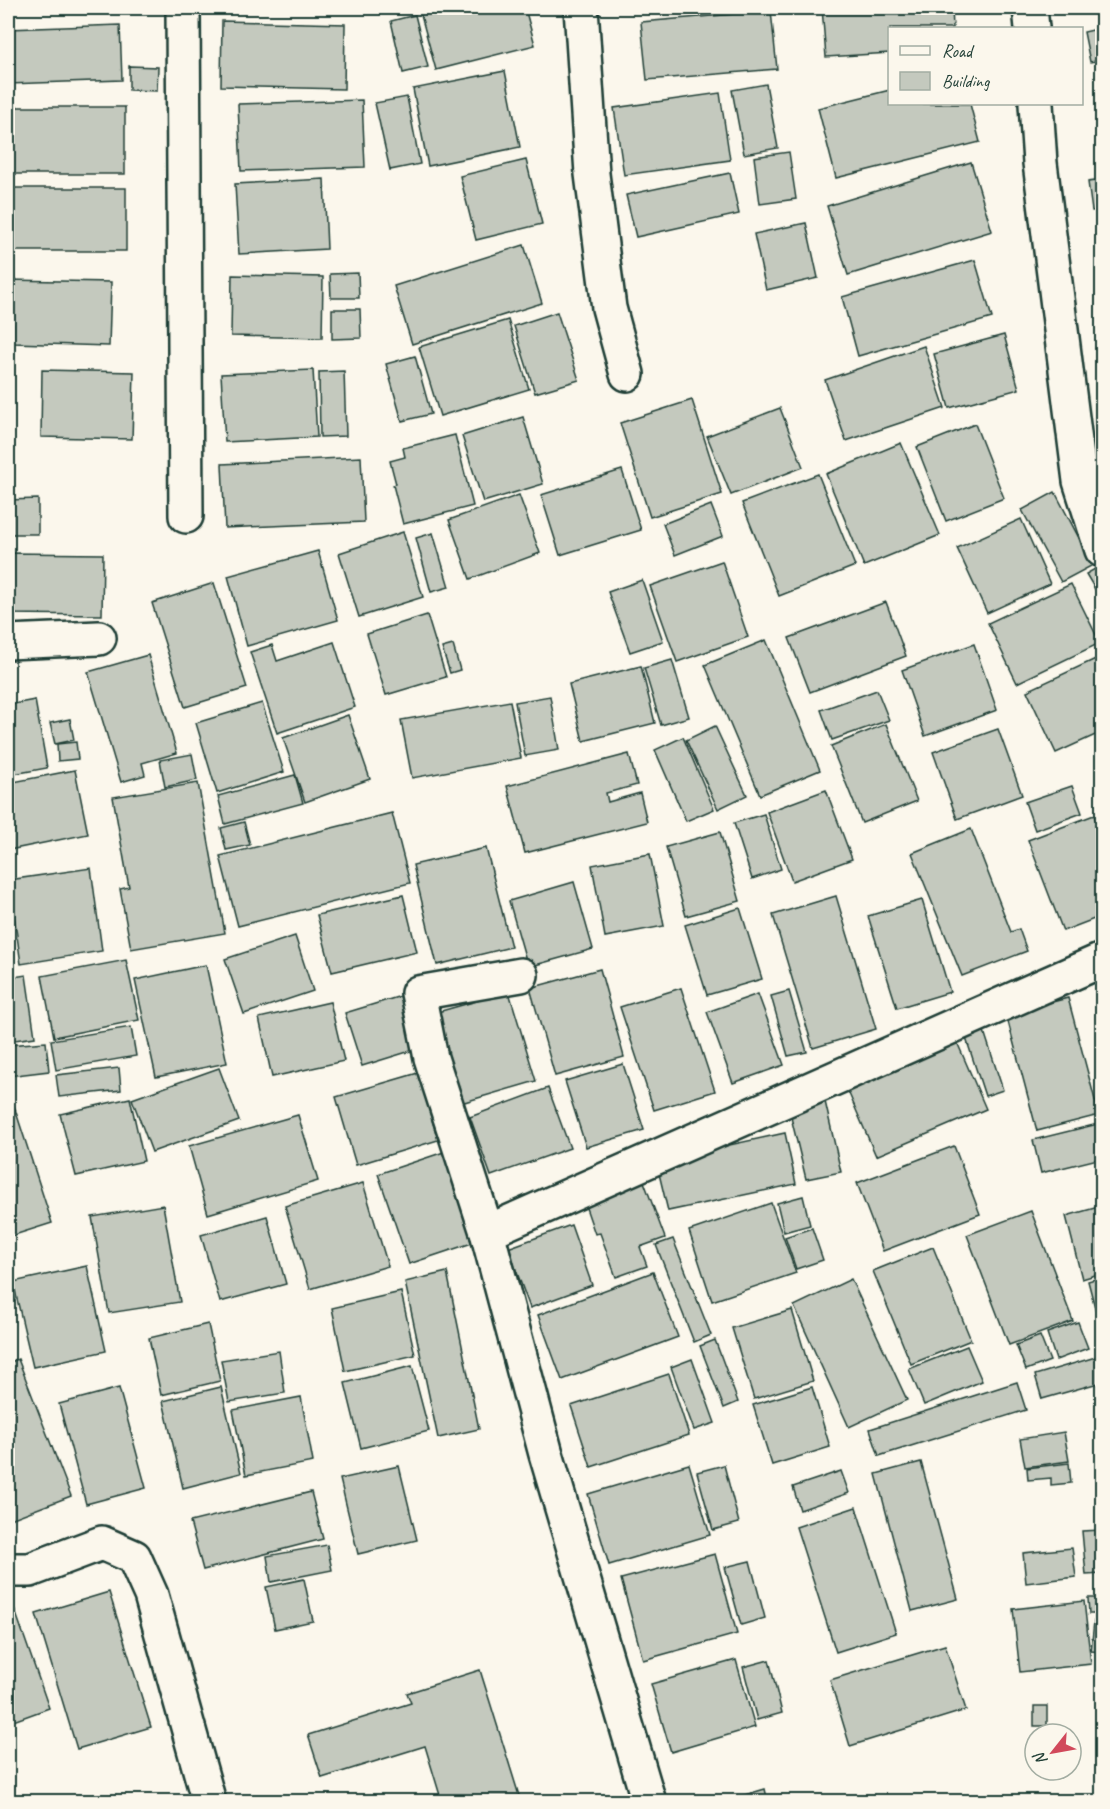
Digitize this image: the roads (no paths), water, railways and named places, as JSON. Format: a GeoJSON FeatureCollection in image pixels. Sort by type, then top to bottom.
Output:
{"type":"FeatureCollection","features":[{"type":"Feature","properties":{"kind":"street"},"geometry":{"type":"LineString","coordinates":[[183,8],[186,516]]}},
{"type":"Feature","properties":{"kind":"street"},"geometry":{"type":"LineString","coordinates":[[581,8],[592,174],[609,308],[627,374]]}},
{"type":"Feature","properties":{"kind":"street"},"geometry":{"type":"LineString","coordinates":[[1030,8],[1032,27]]}},
{"type":"Feature","properties":{"kind":"street"},"geometry":{"type":"LineString","coordinates":[[1036,105],[1040,163],[1080,482],[1102,550]]}},
{"type":"Feature","properties":{"kind":"street"},"geometry":{"type":"LineString","coordinates":[[8,642],[99,638]]}},
{"type":"Feature","properties":{"kind":"street"},"geometry":{"type":"LineString","coordinates":[[487,1232],[1102,960]]}},
{"type":"Feature","properties":{"kind":"street"},"geometry":{"type":"LineString","coordinates":[[521,975],[418,993],[431,1058],[487,1232],[546,1454],[649,1802]]}},
{"type":"Feature","properties":{"kind":"street"},"geometry":{"type":"LineString","coordinates":[[8,1570],[30,1570],[102,1543],[134,1557],[151,1594],[208,1802]]}}]}
